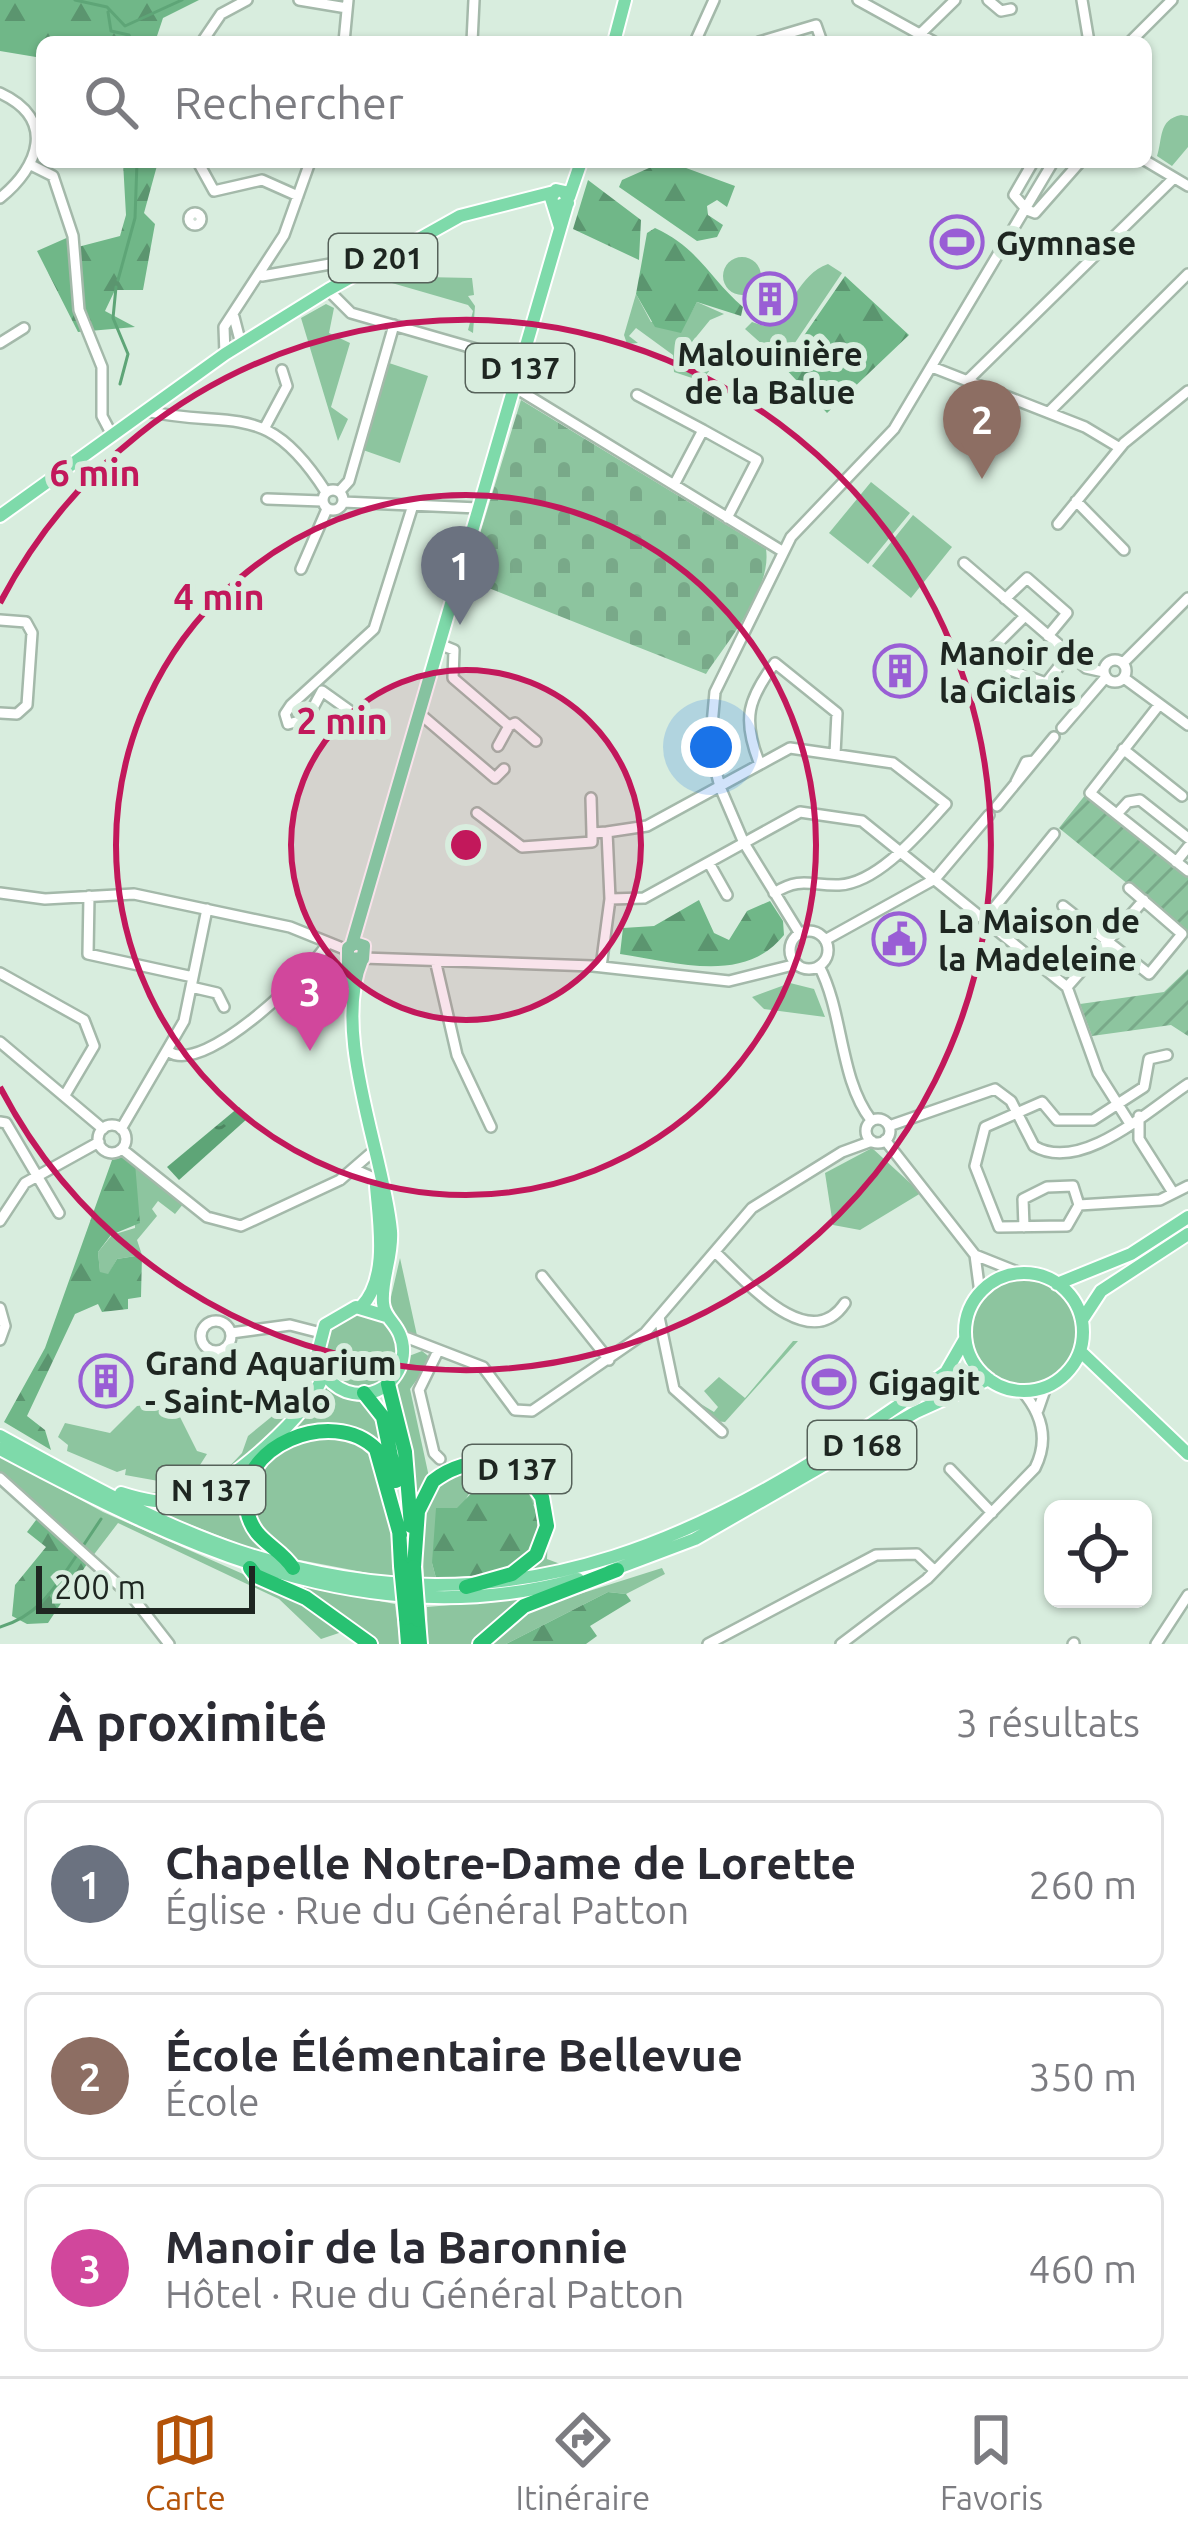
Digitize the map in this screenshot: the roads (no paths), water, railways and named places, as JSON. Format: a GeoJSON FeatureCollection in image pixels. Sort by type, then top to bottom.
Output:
{"type":"FeatureCollection","features":[{"type":"Feature","properties":{"kind":"highway","name":"D 137"},"geometry":{"type":"LineString","coordinates":[[388,1384],[405,1452],[408,1566],[419,1644]]}},
{"type":"Feature","properties":{"kind":"highway","name":"D 137"},"geometry":{"type":"LineString","coordinates":[[364,1394],[378,1408],[390,1438],[400,1535],[408,1566]]}},
{"type":"Feature","properties":{"kind":"highway"},"geometry":{"type":"LineString","coordinates":[[292,1568],[255,1533],[245,1496],[272,1454],[318,1429],[350,1432],[376,1449],[400,1535]]}},
{"type":"Feature","properties":{"kind":"highway","name":"D 137"},"geometry":{"type":"LineString","coordinates":[[408,1566],[418,1511],[433,1481],[479,1463],[516,1469],[542,1497],[543,1541],[528,1564],[466,1588]]}},
{"type":"Feature","properties":{"kind":"highway"},"geometry":{"type":"LineString","coordinates":[[250,1568],[256,1576],[336,1616],[370,1644]]}},
{"type":"Feature","properties":{"kind":"highway"},"geometry":{"type":"LineString","coordinates":[[480,1644],[524,1606],[617,1570]]}},
{"type":"Feature","properties":{"kind":"highway","name":"D 137"},"geometry":{"type":"LineString","coordinates":[[408,1644],[412,1619]]}},
{"type":"Feature","properties":{"kind":"main road"},"geometry":{"type":"LineString","coordinates":[[616,36],[625,0]]}},
{"type":"Feature","properties":{"kind":"main road","name":"D 137"},"geometry":{"type":"LineString","coordinates":[[361,1307],[371,1294],[380,1247],[374,1178],[352,1057],[357,952],[419,713],[560,229],[559,199],[575,168]]}},
{"type":"Feature","properties":{"kind":"main road","name":"D 201"},"geometry":{"type":"LineString","coordinates":[[0,516],[225,354],[375,262],[460,216],[536,198],[559,199]]}},
{"type":"Feature","properties":{"kind":"main road","name":"D 137"},"geometry":{"type":"LineString","coordinates":[[357,952],[357,1062],[391,1232],[383,1298],[386,1316]]}},
{"type":"Feature","properties":{"kind":"main road"},"geometry":{"type":"LineString","coordinates":[[0,1436],[202,1538],[292,1568],[382,1585],[466,1588],[592,1566],[665,1540],[794,1473],[946,1372],[965,1340],[968,1315],[980,1293],[1002,1277],[1020,1273],[1057,1284],[1118,1260],[1188,1217]]}},
{"type":"Feature","properties":{"kind":"main road"},"geometry":{"type":"LineString","coordinates":[[965,1340],[974,1364],[989,1379],[1022,1391],[1046,1387],[1067,1372],[1080,1351],[1082,1320],[1101,1291],[1188,1234]]}},
{"type":"Feature","properties":{"kind":"main road"},"geometry":{"type":"LineString","coordinates":[[1057,1284],[1082,1320]]}},
{"type":"Feature","properties":{"kind":"main road"},"geometry":{"type":"LineString","coordinates":[[361,1307],[386,1316],[400,1335],[403,1356],[388,1384],[364,1394],[340,1389],[323,1373],[317,1356],[321,1333],[335,1315],[361,1307]]}},
{"type":"Feature","properties":{"kind":"main road"},"geometry":{"type":"LineString","coordinates":[[1080,1351],[1188,1454]]}},
{"type":"Feature","properties":{"kind":"main road"},"geometry":{"type":"LineString","coordinates":[[1067,1372],[1101,1375]]}},
{"type":"Feature","properties":{"kind":"main road","name":"N 137"},"geometry":{"type":"LineString","coordinates":[[82,1480],[92,1479],[153,1501],[184,1500],[208,1492],[313,1399],[323,1373]]}},
{"type":"Feature","properties":{"kind":"main road","name":"D 168"},"geometry":{"type":"LineString","coordinates":[[0,1449],[110,1508],[250,1568],[336,1590],[446,1599],[541,1590],[617,1570],[745,1514],[916,1412],[989,1379]]}},
{"type":"Feature","properties":{"kind":"street"},"geometry":{"type":"LineString","coordinates":[[206,36],[221,14],[248,0]]}},
{"type":"Feature","properties":{"kind":"street"},"geometry":{"type":"LineString","coordinates":[[299,0],[347,4],[344,36]]}},
{"type":"Feature","properties":{"kind":"street"},"geometry":{"type":"LineString","coordinates":[[472,36],[474,0]]}},
{"type":"Feature","properties":{"kind":"street"},"geometry":{"type":"LineString","coordinates":[[698,36],[714,0]]}},
{"type":"Feature","properties":{"kind":"street"},"geometry":{"type":"LineString","coordinates":[[918,36],[955,0]]}},
{"type":"Feature","properties":{"kind":"street"},"geometry":{"type":"LineString","coordinates":[[988,0],[1001,11],[1012,9]]}},
{"type":"Feature","properties":{"kind":"street"},"geometry":{"type":"LineString","coordinates":[[1082,0],[1088,36]]}},
{"type":"Feature","properties":{"kind":"street"},"geometry":{"type":"LineString","coordinates":[[1136,36],[1172,0]]}},
{"type":"Feature","properties":{"kind":"street"},"geometry":{"type":"LineString","coordinates":[[864,2],[913,36]]}},
{"type":"Feature","properties":{"kind":"street"},"geometry":{"type":"LineString","coordinates":[[779,36],[816,25],[820,36]]}},
{"type":"Feature","properties":{"kind":"street"},"geometry":{"type":"LineString","coordinates":[[0,93],[29,116],[36,140],[33,166],[0,199]]}},
{"type":"Feature","properties":{"kind":"street"},"geometry":{"type":"LineString","coordinates":[[1152,165],[1188,186]]}},
{"type":"Feature","properties":{"kind":"street"},"geometry":{"type":"LineString","coordinates":[[37,168],[53,176],[63,202],[87,332],[102,367],[102,416],[112,435]]}},
{"type":"Feature","properties":{"kind":"street"},"geometry":{"type":"LineString","coordinates":[[197,213],[209,189],[200,168]]}},
{"type":"Feature","properties":{"kind":"street"},"geometry":{"type":"LineString","coordinates":[[225,354],[222,332],[262,276],[308,168]]}},
{"type":"Feature","properties":{"kind":"street"},"geometry":{"type":"LineString","coordinates":[[1030,168],[1014,195],[1035,213],[1074,168]]}},
{"type":"Feature","properties":{"kind":"street"},"geometry":{"type":"LineString","coordinates":[[800,934],[744,843],[720,787],[710,747],[715,692],[796,528],[883,442],[1053,168]]}},
{"type":"Feature","properties":{"kind":"street"},"geometry":{"type":"LineString","coordinates":[[967,381],[1174,178]]}},
{"type":"Feature","properties":{"kind":"street"},"geometry":{"type":"LineString","coordinates":[[209,189],[219,192],[262,180],[298,196]]}},
{"type":"Feature","properties":{"kind":"street"},"geometry":{"type":"LineString","coordinates":[[262,276],[353,260],[375,262]]}},
{"type":"Feature","properties":{"kind":"street"},"geometry":{"type":"LineString","coordinates":[[1049,412],[1188,274]]}},
{"type":"Feature","properties":{"kind":"street"},"geometry":{"type":"LineString","coordinates":[[328,290],[345,311],[504,357]]}},
{"type":"Feature","properties":{"kind":"street"},"geometry":{"type":"LineString","coordinates":[[234,316],[241,344]]}},
{"type":"Feature","properties":{"kind":"street"},"geometry":{"type":"LineString","coordinates":[[146,411],[233,418],[264,429],[292,448],[325,500],[337,510],[394,326]]}},
{"type":"Feature","properties":{"kind":"street"},"geometry":{"type":"LineString","coordinates":[[0,343],[24,328]]}},
{"type":"Feature","properties":{"kind":"street"},"geometry":{"type":"LineString","coordinates":[[932,367],[1049,412],[1120,448]]}},
{"type":"Feature","properties":{"kind":"street"},"geometry":{"type":"LineString","coordinates":[[264,429],[287,386],[283,370]]}},
{"type":"Feature","properties":{"kind":"street"},"geometry":{"type":"LineString","coordinates":[[514,387],[782,551]]}},
{"type":"Feature","properties":{"kind":"street"},"geometry":{"type":"LineString","coordinates":[[1058,524],[1120,448],[1188,392]]}},
{"type":"Feature","properties":{"kind":"street"},"geometry":{"type":"LineString","coordinates":[[168,395],[177,415]]}},
{"type":"Feature","properties":{"kind":"street"},"geometry":{"type":"LineString","coordinates":[[637,395],[757,460],[727,518]]}},
{"type":"Feature","properties":{"kind":"street"},"geometry":{"type":"LineString","coordinates":[[674,485],[703,430]]}},
{"type":"Feature","properties":{"kind":"street"},"geometry":{"type":"LineString","coordinates":[[267,499],[341,497],[478,508]]}},
{"type":"Feature","properties":{"kind":"street"},"geometry":{"type":"LineString","coordinates":[[302,569],[325,500]]}},
{"type":"Feature","properties":{"kind":"street"},"geometry":{"type":"LineString","coordinates":[[1076,501],[1124,550]]}},
{"type":"Feature","properties":{"kind":"street"},"geometry":{"type":"LineString","coordinates":[[350,711],[319,686],[374,629],[413,505]]}},
{"type":"Feature","properties":{"kind":"street"},"geometry":{"type":"LineString","coordinates":[[964,563],[1086,668],[1115,682],[1124,677]]}},
{"type":"Feature","properties":{"kind":"street"},"geometry":{"type":"LineString","coordinates":[[1005,599],[1027,578],[1067,613],[1048,635]]}},
{"type":"Feature","properties":{"kind":"street"},"geometry":{"type":"LineString","coordinates":[[1188,598],[1123,663],[1124,677],[1188,725]]}},
{"type":"Feature","properties":{"kind":"street"},"geometry":{"type":"LineString","coordinates":[[1024,616],[990,651],[1010,670],[1046,683],[1069,654]]}},
{"type":"Feature","properties":{"kind":"street"},"geometry":{"type":"LineString","coordinates":[[0,620],[26,622],[32,633],[28,705],[21,713],[0,713]]}},
{"type":"Feature","properties":{"kind":"street"},"geometry":{"type":"LineString","coordinates":[[439,644],[454,650],[453,678],[509,726]]}},
{"type":"Feature","properties":{"kind":"street"},"geometry":{"type":"LineString","coordinates":[[825,940],[935,878],[1016,782],[1022,782],[1034,760],[1105,675],[1110,661],[1123,663]]}},
{"type":"Feature","properties":{"kind":"street"},"geometry":{"type":"LineString","coordinates":[[759,762],[748,733],[748,705],[776,663],[837,713],[835,754]]}},
{"type":"Feature","properties":{"kind":"street"},"geometry":{"type":"LineString","coordinates":[[1159,705],[1090,793],[1188,871]]}},
{"type":"Feature","properties":{"kind":"street"},"geometry":{"type":"LineString","coordinates":[[419,713],[495,778],[504,769]]}},
{"type":"Feature","properties":{"kind":"street"},"geometry":{"type":"LineString","coordinates":[[498,746],[515,723],[536,741]]}},
{"type":"Feature","properties":{"kind":"street"},"geometry":{"type":"LineString","coordinates":[[592,833],[647,826],[790,748],[892,764],[946,804],[903,852],[844,884],[799,879],[774,893]]}},
{"type":"Feature","properties":{"kind":"street"},"geometry":{"type":"LineString","coordinates":[[1124,749],[1182,796]]}},
{"type":"Feature","properties":{"kind":"street"},"geometry":{"type":"LineString","coordinates":[[477,813],[522,847],[592,842],[591,798]]}},
{"type":"Feature","properties":{"kind":"street"},"geometry":{"type":"LineString","coordinates":[[1117,814],[1128,802],[1140,800],[1188,843],[1177,862]]}},
{"type":"Feature","properties":{"kind":"street"},"geometry":{"type":"LineString","coordinates":[[610,899],[644,898],[807,812],[862,821],[1067,987],[1098,1073],[1117,1104],[1134,1119],[1139,1139],[1172,1191]]}},
{"type":"Feature","properties":{"kind":"street"},"geometry":{"type":"LineString","coordinates":[[601,967],[610,899],[608,832]]}},
{"type":"Feature","properties":{"kind":"street"},"geometry":{"type":"LineString","coordinates":[[986,919],[1054,834]]}},
{"type":"Feature","properties":{"kind":"street"},"geometry":{"type":"LineString","coordinates":[[710,863],[727,895]]}},
{"type":"Feature","properties":{"kind":"street"},"geometry":{"type":"LineString","coordinates":[[1063,906],[1149,974],[1181,939],[1181,931],[1129,888]]}},
{"type":"Feature","properties":{"kind":"street"},"geometry":{"type":"LineString","coordinates":[[0,893],[33,899],[134,894],[290,927],[357,952],[431,963],[601,967],[729,981],[780,966],[819,966]]}},
{"type":"Feature","properties":{"kind":"street"},"geometry":{"type":"LineString","coordinates":[[89,896],[88,954],[192,982],[217,994],[224,1007]]}},
{"type":"Feature","properties":{"kind":"street"},"geometry":{"type":"LineString","coordinates":[[1067,987],[1144,901]]}},
{"type":"Feature","properties":{"kind":"street"},"geometry":{"type":"LineString","coordinates":[[121,1129],[184,1021],[207,909]]}},
{"type":"Feature","properties":{"kind":"street"},"geometry":{"type":"LineString","coordinates":[[800,934],[816,933],[825,940],[827,957],[819,966]]}},
{"type":"Feature","properties":{"kind":"street"},"geometry":{"type":"LineString","coordinates":[[780,966],[800,934]]}},
{"type":"Feature","properties":{"kind":"street"},"geometry":{"type":"LineString","coordinates":[[169,1052],[182,1058],[216,1049],[328,943]]}},
{"type":"Feature","properties":{"kind":"street"},"geometry":{"type":"LineString","coordinates":[[791,952],[796,964]]}},
{"type":"Feature","properties":{"kind":"street"},"geometry":{"type":"LineString","coordinates":[[431,963],[457,1055],[491,1127]]}},
{"type":"Feature","properties":{"kind":"street"},"geometry":{"type":"LineString","coordinates":[[819,966],[837,1003],[856,1095],[871,1120],[869,1137]]}},
{"type":"Feature","properties":{"kind":"street"},"geometry":{"type":"LineString","coordinates":[[0,973],[84,1020],[94,1046],[65,1095]]}},
{"type":"Feature","properties":{"kind":"street"},"geometry":{"type":"LineString","coordinates":[[0,1042],[103,1130],[121,1129]]}},
{"type":"Feature","properties":{"kind":"street"},"geometry":{"type":"LineString","coordinates":[[1024,1227],[1024,1198],[1047,1187],[1072,1186],[1078,1205],[1067,1226],[999,1228],[975,1166],[986,1127],[1042,1102],[1057,1120],[1086,1121],[1148,1082],[1148,1059],[1167,1055]]}},
{"type":"Feature","properties":{"kind":"street"},"geometry":{"type":"LineString","coordinates":[[889,1126],[994,1089],[1008,1097],[1034,1146],[1053,1154],[1083,1149],[1188,1084]]}},
{"type":"Feature","properties":{"kind":"street"},"geometry":{"type":"LineString","coordinates":[[871,1120],[879,1118],[889,1126]]}},
{"type":"Feature","properties":{"kind":"street"},"geometry":{"type":"LineString","coordinates":[[0,1121],[6,1123],[59,1213]]}},
{"type":"Feature","properties":{"kind":"street"},"geometry":{"type":"LineString","coordinates":[[885,1140],[889,1126]]}},
{"type":"Feature","properties":{"kind":"street"},"geometry":{"type":"LineString","coordinates":[[121,1129],[126,1139],[122,1149]]}},
{"type":"Feature","properties":{"kind":"street"},"geometry":{"type":"LineString","coordinates":[[0,1220],[18,1192],[37,1175],[99,1142],[103,1130]]}},
{"type":"Feature","properties":{"kind":"street"},"geometry":{"type":"LineString","coordinates":[[1118,1130],[1139,1139]]}},
{"type":"Feature","properties":{"kind":"street"},"geometry":{"type":"LineString","coordinates":[[400,1335],[483,1367],[512,1406],[525,1413],[609,1360],[659,1317],[752,1208],[869,1137],[885,1140],[975,1255],[1020,1273]]}},
{"type":"Feature","properties":{"kind":"street"},"geometry":{"type":"LineString","coordinates":[[99,1142],[109,1153],[122,1149]]}},
{"type":"Feature","properties":{"kind":"street"},"geometry":{"type":"LineString","coordinates":[[122,1149],[207,1217],[228,1226],[241,1226],[288,1207],[356,1170],[370,1154]]}},
{"type":"Feature","properties":{"kind":"street"},"geometry":{"type":"LineString","coordinates":[[356,1170],[374,1178]]}},
{"type":"Feature","properties":{"kind":"street"},"geometry":{"type":"LineString","coordinates":[[1078,1205],[1160,1200],[1188,1186]]}},
{"type":"Feature","properties":{"kind":"street"},"geometry":{"type":"LineString","coordinates":[[715,1252],[795,1320],[817,1322],[845,1303]]}},
{"type":"Feature","properties":{"kind":"street"},"geometry":{"type":"LineString","coordinates":[[975,1255],[980,1293]]}},
{"type":"Feature","properties":{"kind":"street"},"geometry":{"type":"LineString","coordinates":[[542,1276],[609,1360]]}},
{"type":"Feature","properties":{"kind":"street"},"geometry":{"type":"LineString","coordinates":[[0,1307],[5,1326],[0,1340]]}},
{"type":"Feature","properties":{"kind":"street"},"geometry":{"type":"LineString","coordinates":[[659,1317],[674,1389],[722,1432]]}},
{"type":"Feature","properties":{"kind":"street"},"geometry":{"type":"LineString","coordinates":[[231,1334],[290,1325],[321,1333]]}},
{"type":"Feature","properties":{"kind":"street"},"geometry":{"type":"LineString","coordinates":[[403,1356],[418,1345]]}},
{"type":"Feature","properties":{"kind":"street"},"geometry":{"type":"LineString","coordinates":[[438,1351],[419,1390],[434,1453],[440,1459]]}},
{"type":"Feature","properties":{"kind":"street"},"geometry":{"type":"LineString","coordinates":[[842,1643],[935,1570],[1037,1464],[1042,1439],[1038,1410],[1046,1387]]}},
{"type":"Feature","properties":{"kind":"street"},"geometry":{"type":"LineString","coordinates":[[1022,1391],[1038,1410]]}},
{"type":"Feature","properties":{"kind":"street"},"geometry":{"type":"LineString","coordinates":[[950,1469],[992,1513]]}},
{"type":"Feature","properties":{"kind":"street"},"geometry":{"type":"LineString","coordinates":[[0,1478],[134,1599],[169,1644]]}},
{"type":"Feature","properties":{"kind":"street"},"geometry":{"type":"LineString","coordinates":[[708,1644],[876,1555],[916,1554],[935,1570]]}},
{"type":"Feature","properties":{"kind":"street"},"geometry":{"type":"LineString","coordinates":[[1156,1644],[1188,1594]]}},
{"type":"Feature","properties":{"kind":"water"},"geometry":{"type":"Polygon","coordinates":[[[239,1107],[248,1118],[179,1180],[167,1167],[239,1107]]]}},
{"type":"Feature","properties":{"kind":"waterway"},"geometry":{"type":"LineString","coordinates":[[75,0],[107,7],[125,26],[182,0]]}},
{"type":"Feature","properties":{"kind":"waterway"},"geometry":{"type":"LineString","coordinates":[[108,12],[111,31],[129,36]]}},
{"type":"Feature","properties":{"kind":"waterway"},"geometry":{"type":"LineString","coordinates":[[118,280],[135,218],[137,168]]}},
{"type":"Feature","properties":{"kind":"waterway"},"geometry":{"type":"LineString","coordinates":[[116,287],[113,318],[128,354],[120,384]]}},
{"type":"Feature","properties":{"kind":"waterway"},"geometry":{"type":"LineString","coordinates":[[83,1546],[101,1519]]}},
{"type":"Feature","properties":{"kind":"waterway"},"geometry":{"type":"LineString","coordinates":[[0,1627],[37,1607],[79,1552]]}},
{"type":"Feature","properties":{"kind":"place","name":"Gymnase"},"geometry":{"type":"Point","coordinates":[957,242]}},
{"type":"Feature","properties":{"kind":"place","name":"Malouinière de la Balue"},"geometry":{"type":"Point","coordinates":[770,299]}},
{"type":"Feature","properties":{"kind":"place","name":"École Élémentaire Bellevue"},"geometry":{"type":"Point","coordinates":[982,479]}},
{"type":"Feature","properties":{"kind":"place","name":"Chapelle Notre-Dame de Lorette"},"geometry":{"type":"Point","coordinates":[460,625]}},
{"type":"Feature","properties":{"kind":"place","name":"Manoir de la Giclais"},"geometry":{"type":"Point","coordinates":[900,671]}},
{"type":"Feature","properties":{"kind":"place","name":"La Maison de la Madeleine"},"geometry":{"type":"Point","coordinates":[899,939]}},
{"type":"Feature","properties":{"kind":"place","name":"Manoir de la Baronnie"},"geometry":{"type":"Point","coordinates":[310,1051]}},
{"type":"Feature","properties":{"kind":"place","name":"Grand Aquarium - Saint-Malo"},"geometry":{"type":"Point","coordinates":[106,1381]}},
{"type":"Feature","properties":{"kind":"place","name":"Gigagit"},"geometry":{"type":"Point","coordinates":[829,1382]}}]}
